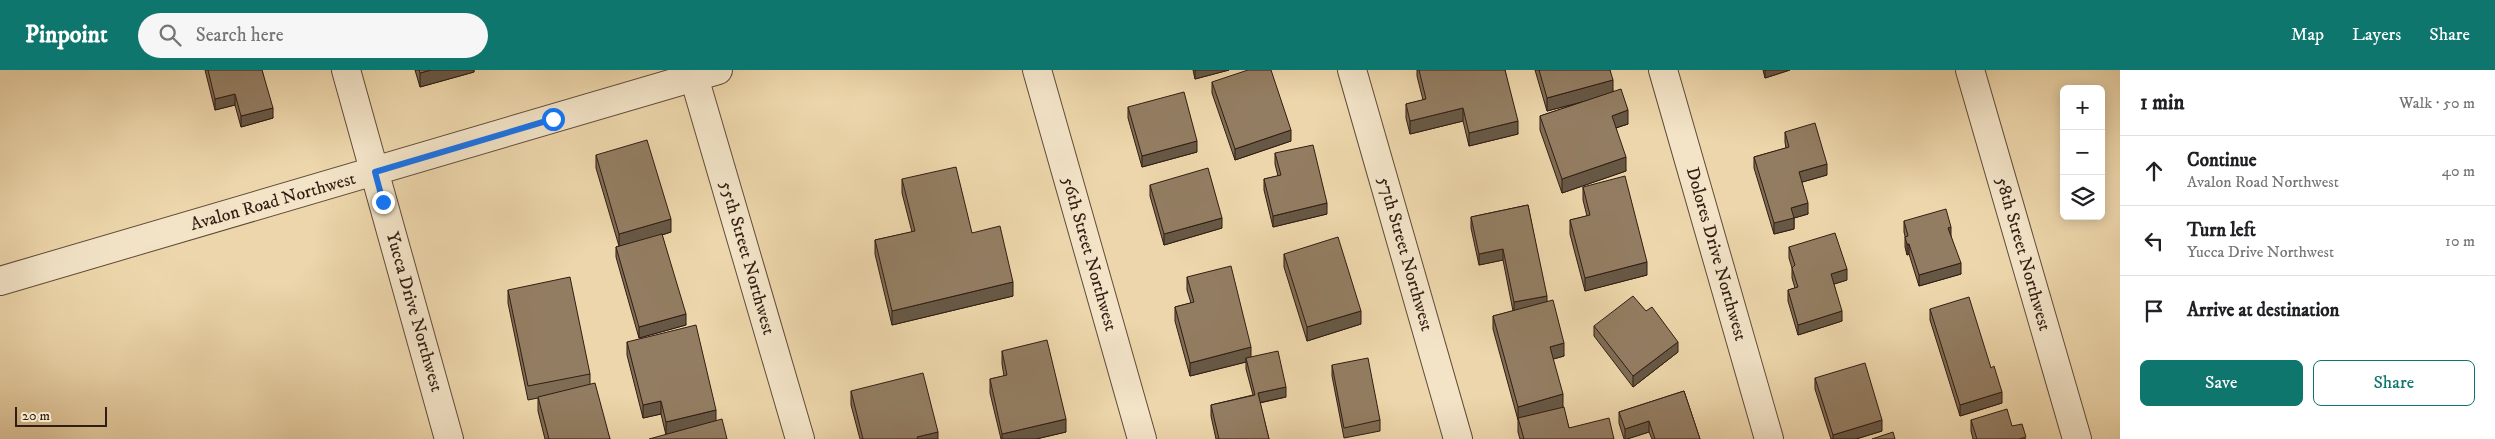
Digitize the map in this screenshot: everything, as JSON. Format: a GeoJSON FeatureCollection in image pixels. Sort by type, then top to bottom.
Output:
{"type":"FeatureCollection","features":[{"type":"Feature","properties":{"kind":"street","name":"Yucca Drive Northwest"},"geometry":{"type":"LineString","coordinates":[[346,70],[449,439]]}},
{"type":"Feature","properties":{"kind":"street","name":"56th Street Northwest"},"geometry":{"type":"LineString","coordinates":[[1037,70],[1142,439]]}},
{"type":"Feature","properties":{"kind":"street","name":"57th Street Northwest"},"geometry":{"type":"LineString","coordinates":[[1352,70],[1458,439]]}},
{"type":"Feature","properties":{"kind":"street","name":"Dolores Drive Northwest"},"geometry":{"type":"LineString","coordinates":[[1663,70],[1769,439]]}},
{"type":"Feature","properties":{"kind":"street","name":"58th Street Northwest"},"geometry":{"type":"LineString","coordinates":[[1970,70],[2077,439]]}},
{"type":"Feature","properties":{"kind":"street","name":"Avalon Road Northwest"},"geometry":{"type":"LineString","coordinates":[[0,281],[375,172],[658,78],[706,73]]}},
{"type":"Feature","properties":{"kind":"street","name":"55th Street Northwest"},"geometry":{"type":"LineString","coordinates":[[706,73],[800,439]]}},
{"type":"Feature","properties":{"kind":"building"},"geometry":{"type":"Polygon","coordinates":[[[208,70],[262,70],[273,108],[241,116],[235,94],[215,99],[208,70]]]}},
{"type":"Feature","properties":{"kind":"building"},"geometry":{"type":"Polygon","coordinates":[[[419,70],[431,70],[420,73],[419,70]]]}},
{"type":"Feature","properties":{"kind":"building"},"geometry":{"type":"Polygon","coordinates":[[[1248,70],[1271,70],[1291,130],[1235,149],[1212,82],[1248,70]]]}},
{"type":"Feature","properties":{"kind":"building"},"geometry":{"type":"Polygon","coordinates":[[[1419,70],[1505,70],[1518,121],[1469,133],[1463,108],[1410,121],[1406,104],[1426,99],[1419,70]]]}},
{"type":"Feature","properties":{"kind":"building"},"geometry":{"type":"Polygon","coordinates":[[[1539,70],[1610,70],[1613,80],[1547,98],[1539,70]]]}},
{"type":"Feature","properties":{"kind":"building"},"geometry":{"type":"Polygon","coordinates":[[[1621,89],[1628,110],[1612,116],[1626,157],[1562,179],[1540,116],[1621,89]]]}},
{"type":"Feature","properties":{"kind":"building"},"geometry":{"type":"Polygon","coordinates":[[[1184,92],[1197,141],[1142,156],[1128,107],[1184,92]]]}},
{"type":"Feature","properties":{"kind":"building"},"geometry":{"type":"Polygon","coordinates":[[[1815,123],[1827,164],[1799,172],[1808,203],[1791,208],[1794,218],[1774,223],[1754,157],[1789,147],[1785,132],[1815,123]]]}},
{"type":"Feature","properties":{"kind":"building"},"geometry":{"type":"Polygon","coordinates":[[[647,140],[671,219],[619,234],[596,155],[647,140]]]}},
{"type":"Feature","properties":{"kind":"building"},"geometry":{"type":"Polygon","coordinates":[[[1313,145],[1327,203],[1273,216],[1264,179],[1281,175],[1275,153],[1313,145]]]}},
{"type":"Feature","properties":{"kind":"building"},"geometry":{"type":"Polygon","coordinates":[[[956,167],[972,233],[1000,226],[1013,282],[892,311],[875,240],[915,231],[902,179],[956,167]]]}},
{"type":"Feature","properties":{"kind":"building"},"geometry":{"type":"Polygon","coordinates":[[[1208,168],[1222,218],[1164,234],[1150,185],[1208,168]]]}},
{"type":"Feature","properties":{"kind":"building"},"geometry":{"type":"Polygon","coordinates":[[[1625,176],[1647,262],[1585,278],[1570,220],[1590,215],[1583,187],[1625,176]]]}},
{"type":"Feature","properties":{"kind":"building"},"geometry":{"type":"Polygon","coordinates":[[[1528,205],[1547,296],[1514,302],[1503,249],[1479,254],[1471,217],[1528,205]]]}},
{"type":"Feature","properties":{"kind":"building"},"geometry":{"type":"Polygon","coordinates":[[[1946,209],[1951,227],[1948,228],[1961,263],[1919,275],[1905,237],[1908,236],[1904,221],[1946,209]]]}},
{"type":"Feature","properties":{"kind":"building"},"geometry":{"type":"Polygon","coordinates":[[[1835,233],[1847,269],[1831,274],[1842,311],[1798,325],[1788,290],[1798,287],[1792,268],[1795,265],[1789,247],[1835,233]]]}},
{"type":"Feature","properties":{"kind":"building"},"geometry":{"type":"Polygon","coordinates":[[[662,234],[686,314],[639,327],[616,247],[662,234]]]}},
{"type":"Feature","properties":{"kind":"building"},"geometry":{"type":"Polygon","coordinates":[[[1338,237],[1361,311],[1307,327],[1284,254],[1338,237]]]}},
{"type":"Feature","properties":{"kind":"building"},"geometry":{"type":"Polygon","coordinates":[[[1231,266],[1251,347],[1190,363],[1175,307],[1194,302],[1187,277],[1231,266]]]}},
{"type":"Feature","properties":{"kind":"building"},"geometry":{"type":"Polygon","coordinates":[[[570,277],[590,374],[528,386],[508,290],[570,277]]]}},
{"type":"Feature","properties":{"kind":"building"},"geometry":{"type":"Polygon","coordinates":[[[1633,296],[1646,311],[1652,307],[1678,342],[1633,376],[1594,326],[1633,296]]]}},
{"type":"Feature","properties":{"kind":"building"},"geometry":{"type":"Polygon","coordinates":[[[1969,297],[1991,368],[1994,366],[2002,392],[1960,405],[1930,309],[1969,297]]]}},
{"type":"Feature","properties":{"kind":"building"},"geometry":{"type":"Polygon","coordinates":[[[1553,300],[1564,343],[1550,347],[1563,394],[1518,407],[1493,316],[1553,300]]]}},
{"type":"Feature","properties":{"kind":"building"},"geometry":{"type":"Polygon","coordinates":[[[696,325],[716,410],[666,422],[661,401],[643,405],[627,342],[696,325]]]}},
{"type":"Feature","properties":{"kind":"building"},"geometry":{"type":"Polygon","coordinates":[[[1047,340],[1066,419],[1002,434],[990,379],[1007,375],[1002,351],[1047,340]]]}},
{"type":"Feature","properties":{"kind":"building"},"geometry":{"type":"Polygon","coordinates":[[[1278,351],[1286,387],[1258,393],[1269,439],[1219,439],[1211,405],[1255,395],[1246,358],[1278,351]]]}},
{"type":"Feature","properties":{"kind":"building"},"geometry":{"type":"Polygon","coordinates":[[[1368,358],[1380,420],[1344,428],[1332,365],[1368,358]]]}},
{"type":"Feature","properties":{"kind":"building"},"geometry":{"type":"Polygon","coordinates":[[[1865,363],[1882,420],[1833,435],[1815,378],[1865,363]]]}},
{"type":"Feature","properties":{"kind":"building"},"geometry":{"type":"Polygon","coordinates":[[[923,373],[938,432],[917,437],[918,439],[863,439],[851,391],[923,373]]]}},
{"type":"Feature","properties":{"kind":"building"},"geometry":{"type":"Polygon","coordinates":[[[595,383],[610,439],[549,439],[538,397],[595,383]]]}},
{"type":"Feature","properties":{"kind":"building"},"geometry":{"type":"Polygon","coordinates":[[[1684,391],[1700,439],[1655,439],[1649,421],[1625,429],[1619,412],[1684,391]]]}},
{"type":"Feature","properties":{"kind":"building"},"geometry":{"type":"Polygon","coordinates":[[[1564,407],[1569,428],[1609,418],[1614,439],[1524,439],[1518,418],[1564,407]]]}},
{"type":"Feature","properties":{"kind":"building"},"geometry":{"type":"Polygon","coordinates":[[[2007,409],[2012,426],[2022,424],[2026,437],[2019,439],[1977,439],[1971,420],[2007,409]]]}},
{"type":"Feature","properties":{"kind":"building"},"geometry":{"type":"Polygon","coordinates":[[[722,419],[727,439],[649,439],[722,419]]]}},
{"type":"Feature","properties":{"kind":"building"},"geometry":{"type":"Polygon","coordinates":[[[1893,432],[1895,439],[1872,439],[1893,432]]]}},
{"type":"Feature","properties":{"kind":"route"},"geometry":{"type":"LineString","coordinates":[[383,202],[375,172],[553,119]]}}]}
